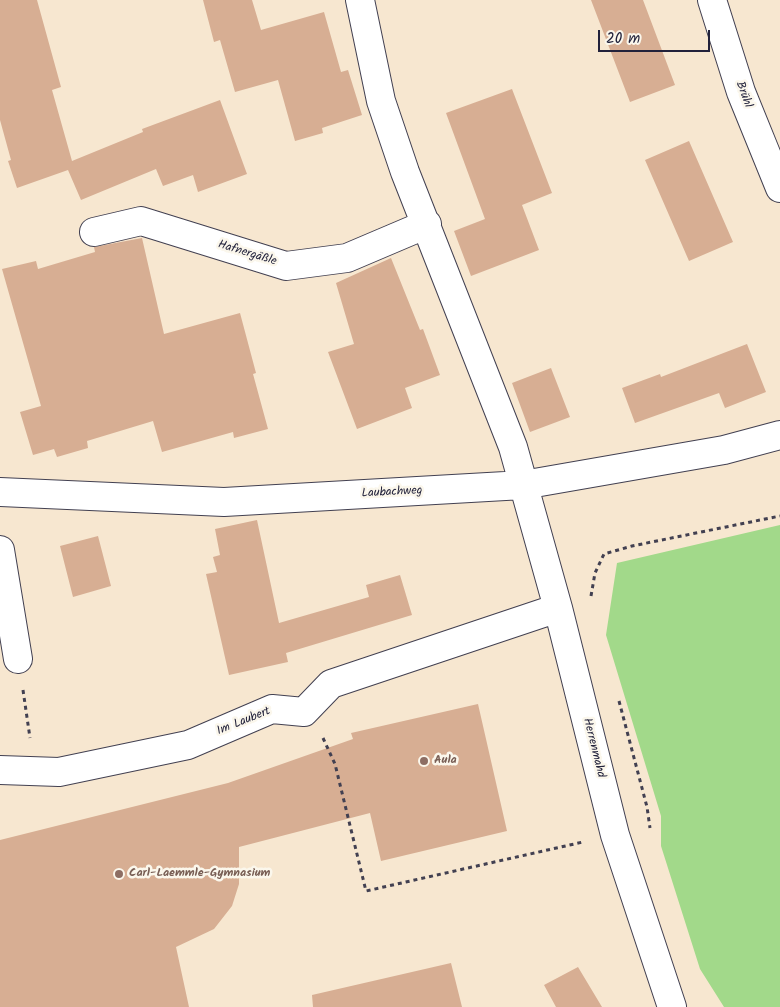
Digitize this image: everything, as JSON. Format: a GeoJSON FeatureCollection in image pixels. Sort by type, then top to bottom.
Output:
{"type":"FeatureCollection","features":[{"type":"Feature","properties":{"kind":"street"},"geometry":{"type":"LineString","coordinates":[[360,0],[381,101],[405,172],[427,224],[513,448],[523,486]]}},
{"type":"Feature","properties":{"kind":"street","name":"Brühl"},"geometry":{"type":"LineString","coordinates":[[712,0],[741,92],[780,188]]}},
{"type":"Feature","properties":{"kind":"street","name":"Hafnergäßle"},"geometry":{"type":"LineString","coordinates":[[94,232],[141,221],[286,266],[347,258],[427,224]]}},
{"type":"Feature","properties":{"kind":"street","name":"Laubachweg"},"geometry":{"type":"LineString","coordinates":[[0,492],[224,502],[523,486],[724,450],[780,435]]}},
{"type":"Feature","properties":{"kind":"street","name":"Herrenmahd"},"geometry":{"type":"LineString","coordinates":[[523,486],[558,608],[615,834],[672,1007]]}},
{"type":"Feature","properties":{"kind":"street"},"geometry":{"type":"LineString","coordinates":[[0,550],[18,660]]}},
{"type":"Feature","properties":{"kind":"street"},"geometry":{"type":"LineString","coordinates":[[304,712],[331,684],[558,608]]}},
{"type":"Feature","properties":{"kind":"street","name":"Im Laubert"},"geometry":{"type":"LineString","coordinates":[[0,770],[59,772],[188,745],[272,709],[304,712]]}},
{"type":"Feature","properties":{"kind":"path"},"geometry":{"type":"LineString","coordinates":[[558,608],[591,599],[595,572],[604,554],[632,546],[780,516]]}},
{"type":"Feature","properties":{"kind":"path"},"geometry":{"type":"LineString","coordinates":[[18,660],[35,770]]}},
{"type":"Feature","properties":{"kind":"path"},"geometry":{"type":"LineString","coordinates":[[616,694],[647,807],[651,832]]}},
{"type":"Feature","properties":{"kind":"path"},"geometry":{"type":"LineString","coordinates":[[304,712],[322,736],[336,764],[366,891],[615,834]]}},
{"type":"Feature","properties":{"kind":"green space"},"geometry":{"type":"Polygon","coordinates":[[[780,525],[780,1007],[724,1007],[700,969],[661,846],[661,816],[606,635],[617,563],[780,525]]]}},
{"type":"Feature","properties":{"kind":"building"},"geometry":{"type":"Polygon","coordinates":[[[0,0],[37,0],[61,87],[52,90],[72,161],[143,132],[142,129],[220,100],[247,174],[198,192],[193,175],[163,186],[156,169],[81,200],[68,170],[17,188],[8,161],[11,160],[0,120],[0,0]]]}},
{"type":"Feature","properties":{"kind":"building"},"geometry":{"type":"Polygon","coordinates":[[[203,0],[252,0],[261,30],[324,12],[341,72],[348,70],[362,115],[322,128],[323,133],[295,141],[278,80],[235,92],[220,40],[214,42],[203,0]]]}},
{"type":"Feature","properties":{"kind":"building"},"geometry":{"type":"Polygon","coordinates":[[[591,0],[643,0],[675,85],[630,102],[591,0]]]}},
{"type":"Feature","properties":{"kind":"building"},"geometry":{"type":"Polygon","coordinates":[[[512,89],[552,193],[522,205],[539,250],[471,276],[454,231],[485,219],[446,113],[512,89]]]}},
{"type":"Feature","properties":{"kind":"building"},"geometry":{"type":"Polygon","coordinates":[[[689,141],[733,242],[689,261],[645,160],[689,141]]]}},
{"type":"Feature","properties":{"kind":"building"},"geometry":{"type":"Polygon","coordinates":[[[142,238],[164,334],[240,313],[256,373],[253,374],[268,429],[234,438],[233,432],[162,452],[153,421],[87,441],[88,448],[57,457],[54,449],[33,455],[20,412],[41,406],[2,269],[36,261],[38,269],[95,252],[94,247],[142,238]]]}},
{"type":"Feature","properties":{"kind":"building"},"geometry":{"type":"Polygon","coordinates":[[[391,258],[420,330],[423,329],[440,375],[405,388],[412,408],[357,429],[328,352],[354,344],[336,283],[391,258]]]}},
{"type":"Feature","properties":{"kind":"building"},"geometry":{"type":"Polygon","coordinates":[[[747,344],[766,392],[725,408],[719,393],[635,423],[622,388],[660,374],[661,377],[747,344]]]}},
{"type":"Feature","properties":{"kind":"building"},"geometry":{"type":"Polygon","coordinates":[[[551,368],[570,417],[530,432],[512,383],[551,368]]]}},
{"type":"Feature","properties":{"kind":"building"},"geometry":{"type":"Polygon","coordinates":[[[257,520],[279,623],[369,597],[366,585],[400,575],[412,615],[286,653],[288,662],[229,675],[206,574],[217,572],[213,557],[220,555],[215,529],[257,520]]]}},
{"type":"Feature","properties":{"kind":"building"},"geometry":{"type":"Polygon","coordinates":[[[98,536],[111,586],[73,597],[60,546],[98,536]]]}},
{"type":"Feature","properties":{"kind":"building","name":"Carl-Laemmle-Gymnasium"},"geometry":{"type":"Polygon","coordinates":[[[478,704],[507,831],[381,861],[370,813],[239,847],[239,884],[232,906],[214,929],[176,947],[189,1007],[0,1007],[0,840],[228,783],[353,739],[351,733],[478,704]]]}},
{"type":"Feature","properties":{"kind":"building"},"geometry":{"type":"Polygon","coordinates":[[[451,963],[462,1007],[313,1007],[312,995],[451,963]]]}},
{"type":"Feature","properties":{"kind":"building"},"geometry":{"type":"Polygon","coordinates":[[[578,967],[602,1007],[556,1007],[544,985],[578,967]]]}},
{"type":"Feature","properties":{"kind":"place","name":"Aula"},"geometry":{"type":"Point","coordinates":[424,761]}},
{"type":"Feature","properties":{"kind":"place","name":"Carl-Laemmle-Gymnasium"},"geometry":{"type":"Point","coordinates":[119,874]}}]}
